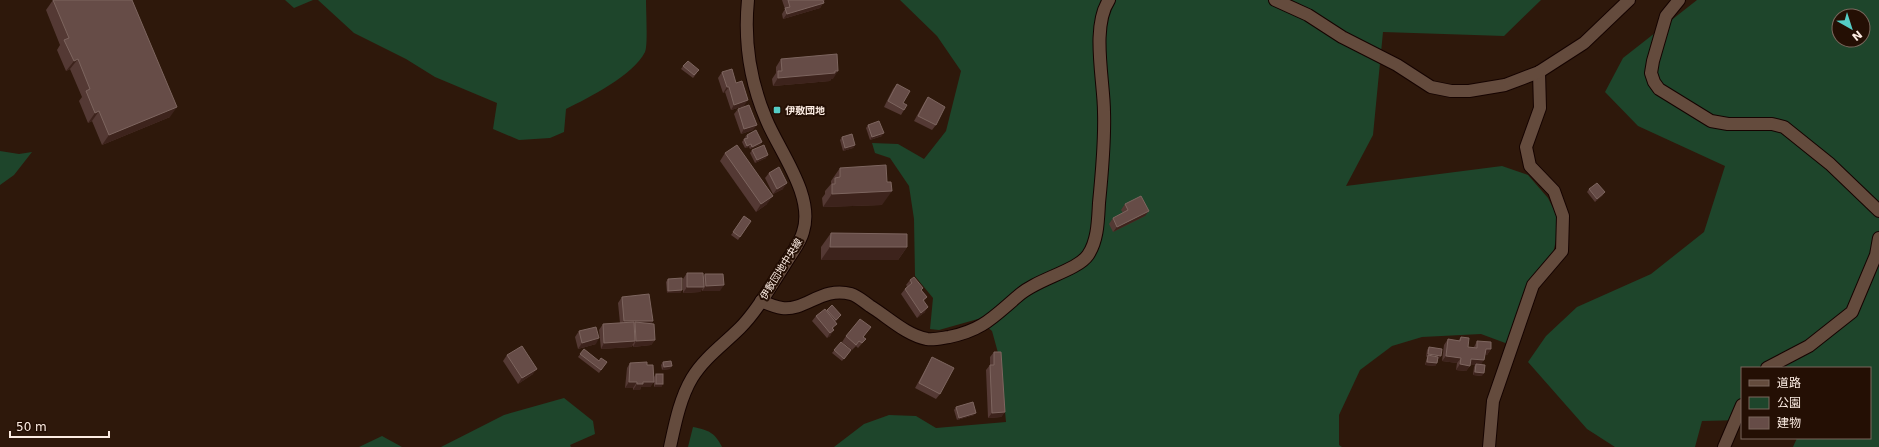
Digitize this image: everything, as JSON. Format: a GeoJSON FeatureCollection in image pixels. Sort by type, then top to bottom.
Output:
{"type":"FeatureCollection","features":[{"type":"Feature","properties":{"kind":"street","name":"伊敷団地中央線"},"geometry":{"type":"LineString","coordinates":[[670,447],[676,421],[692,378],[704,361],[740,328],[761,301],[804,231],[805,216],[798,184],[766,119],[751,72],[746,31],[748,0]]}},
{"type":"Feature","properties":{"kind":"street"},"geometry":{"type":"LineString","coordinates":[[761,301],[783,308],[795,307],[824,294],[838,292],[852,294],[916,335],[929,339],[943,338],[963,334],[982,326],[995,317],[1030,286],[1073,267],[1087,256],[1094,245],[1102,177],[1104,110],[1100,30],[1104,12],[1109,0]]}},
{"type":"Feature","properties":{"kind":"street"},"geometry":{"type":"LineString","coordinates":[[1275,0],[1308,15],[1342,37],[1397,65],[1431,87],[1451,91],[1470,91],[1505,85],[1539,72],[1584,43],[1629,0]]}},
{"type":"Feature","properties":{"kind":"street"},"geometry":{"type":"LineString","coordinates":[[1680,0],[1666,16],[1653,61],[1651,73],[1654,82],[1659,89],[1711,121],[1728,124],[1772,124],[1784,127],[1830,164],[1879,211]]}},
{"type":"Feature","properties":{"kind":"street"},"geometry":{"type":"LineString","coordinates":[[1489,447],[1493,401],[1533,285],[1562,251],[1563,216],[1554,191],[1530,166],[1526,147],[1540,108],[1539,72]]}},
{"type":"Feature","properties":{"kind":"street"},"geometry":{"type":"LineString","coordinates":[[1769,367],[1809,346],[1852,312],[1876,254],[1879,238]]}},
{"type":"Feature","properties":{"kind":"street"},"geometry":{"type":"LineString","coordinates":[[1724,447],[1741,407]]}},
{"type":"Feature","properties":{"kind":"green space"},"geometry":{"type":"Polygon","coordinates":[[[285,0],[313,0],[294,8],[285,0]]]}},
{"type":"Feature","properties":{"kind":"green space"},"geometry":{"type":"Polygon","coordinates":[[[318,0],[646,0],[646,48],[639,61],[621,77],[598,92],[566,109],[564,132],[550,138],[519,140],[493,129],[497,103],[435,77],[406,59],[354,33],[318,0]]]}},
{"type":"Feature","properties":{"kind":"green space"},"geometry":{"type":"Polygon","coordinates":[[[900,0],[1541,0],[1504,36],[1383,32],[1373,135],[1346,186],[1502,166],[1528,175],[1548,198],[1557,216],[1558,232],[1553,253],[1526,286],[1508,344],[1481,334],[1422,337],[1392,346],[1360,370],[1339,415],[1339,445],[1342,447],[834,447],[864,424],[889,415],[916,416],[936,428],[1006,422],[1000,360],[992,331],[978,319],[939,330],[930,329],[933,298],[915,276],[914,219],[909,186],[890,158],[875,153],[872,143],[898,144],[924,159],[946,131],[961,71],[937,36],[900,0]]]}},
{"type":"Feature","properties":{"kind":"green space"},"geometry":{"type":"Polygon","coordinates":[[[1697,0],[1879,0],[1879,447],[1793,447],[1797,439],[1871,439],[1871,367],[1741,367],[1741,420],[1702,421],[1695,447],[1615,447],[1587,429],[1528,362],[1546,336],[1577,307],[1651,274],[1704,232],[1725,166],[1638,126],[1605,92],[1623,58],[1697,0]]]}},
{"type":"Feature","properties":{"kind":"green space"},"geometry":{"type":"Polygon","coordinates":[[[0,151],[19,154],[32,152],[14,175],[0,185],[0,151]]]}},
{"type":"Feature","properties":{"kind":"green space"},"geometry":{"type":"Polygon","coordinates":[[[564,398],[593,421],[595,434],[570,445],[571,447],[441,447],[504,415],[564,398]]]}},
{"type":"Feature","properties":{"kind":"green space"},"geometry":{"type":"Polygon","coordinates":[[[693,427],[703,429],[714,435],[722,447],[688,447],[693,427]]]}},
{"type":"Feature","properties":{"kind":"green space"},"geometry":{"type":"Polygon","coordinates":[[[382,436],[402,447],[359,447],[382,436]]]}},
{"type":"Feature","properties":{"kind":"building"},"geometry":{"type":"Polygon","coordinates":[[[53,0],[132,0],[177,107],[109,135],[99,111],[95,113],[86,91],[90,89],[78,59],[74,61],[64,40],[69,38],[53,0]]]}},
{"type":"Feature","properties":{"kind":"building"},"geometry":{"type":"Polygon","coordinates":[[[788,0],[823,0],[824,3],[787,14],[785,8],[790,7],[788,0]]]}},
{"type":"Feature","properties":{"kind":"building"},"geometry":{"type":"Polygon","coordinates":[[[837,54],[838,71],[835,71],[835,73],[778,78],[778,71],[782,71],[781,59],[837,54]]]}},
{"type":"Feature","properties":{"kind":"building"},"geometry":{"type":"Polygon","coordinates":[[[688,61],[699,70],[694,75],[683,66],[688,61]]]}},
{"type":"Feature","properties":{"kind":"building"},"geometry":{"type":"Polygon","coordinates":[[[732,69],[736,83],[742,81],[748,100],[734,105],[729,87],[727,87],[722,72],[732,69]]]}},
{"type":"Feature","properties":{"kind":"building"},"geometry":{"type":"Polygon","coordinates":[[[897,84],[910,91],[903,103],[907,105],[904,110],[888,101],[897,84]]]}},
{"type":"Feature","properties":{"kind":"building"},"geometry":{"type":"Polygon","coordinates":[[[928,97],[945,107],[936,125],[918,116],[928,97]]]}},
{"type":"Feature","properties":{"kind":"building"},"geometry":{"type":"Polygon","coordinates":[[[749,105],[757,125],[744,129],[738,109],[749,105]]]}},
{"type":"Feature","properties":{"kind":"building"},"geometry":{"type":"Polygon","coordinates":[[[879,121],[884,133],[872,137],[868,125],[879,121]]]}},
{"type":"Feature","properties":{"kind":"building"},"geometry":{"type":"Polygon","coordinates":[[[756,130],[762,142],[752,147],[751,144],[747,146],[744,139],[748,138],[747,135],[756,130]]]}},
{"type":"Feature","properties":{"kind":"building"},"geometry":{"type":"Polygon","coordinates":[[[852,134],[855,145],[845,148],[842,137],[852,134]]]}},
{"type":"Feature","properties":{"kind":"building"},"geometry":{"type":"Polygon","coordinates":[[[737,145],[773,196],[761,204],[725,153],[737,145]]]}},
{"type":"Feature","properties":{"kind":"building"},"geometry":{"type":"Polygon","coordinates":[[[764,145],[768,155],[757,160],[752,150],[764,145]]]}},
{"type":"Feature","properties":{"kind":"building"},"geometry":{"type":"Polygon","coordinates":[[[886,165],[887,182],[891,182],[892,191],[832,194],[832,184],[835,184],[835,178],[840,177],[840,168],[886,165]]]}},
{"type":"Feature","properties":{"kind":"building"},"geometry":{"type":"Polygon","coordinates":[[[779,167],[787,183],[777,189],[769,173],[779,167]]]}},
{"type":"Feature","properties":{"kind":"building"},"geometry":{"type":"Polygon","coordinates":[[[1597,183],[1605,192],[1597,199],[1589,189],[1597,183]]]}},
{"type":"Feature","properties":{"kind":"building"},"geometry":{"type":"Polygon","coordinates":[[[1141,196],[1149,211],[1117,227],[1113,218],[1128,210],[1125,204],[1141,196]]]}},
{"type":"Feature","properties":{"kind":"building"},"geometry":{"type":"Polygon","coordinates":[[[744,216],[751,221],[740,237],[733,232],[744,216]]]}},
{"type":"Feature","properties":{"kind":"building"},"geometry":{"type":"Polygon","coordinates":[[[831,233],[907,234],[907,247],[830,247],[831,233]]]}},
{"type":"Feature","properties":{"kind":"building"},"geometry":{"type":"Polygon","coordinates":[[[687,273],[703,273],[704,287],[687,287],[687,273]]]}},
{"type":"Feature","properties":{"kind":"building"},"geometry":{"type":"Polygon","coordinates":[[[705,274],[723,274],[724,285],[706,286],[705,274]]]}},
{"type":"Feature","properties":{"kind":"building"},"geometry":{"type":"Polygon","coordinates":[[[914,277],[923,288],[921,290],[927,297],[923,300],[928,307],[921,313],[905,289],[912,283],[910,280],[914,277]]]}},
{"type":"Feature","properties":{"kind":"building"},"geometry":{"type":"Polygon","coordinates":[[[682,278],[682,290],[668,291],[668,279],[682,278]]]}},
{"type":"Feature","properties":{"kind":"building"},"geometry":{"type":"Polygon","coordinates":[[[649,294],[653,321],[624,321],[622,297],[649,294]]]}},
{"type":"Feature","properties":{"kind":"building"},"geometry":{"type":"Polygon","coordinates":[[[832,305],[841,315],[836,320],[827,310],[832,305]]]}},
{"type":"Feature","properties":{"kind":"building"},"geometry":{"type":"Polygon","coordinates":[[[825,309],[837,324],[832,328],[834,330],[830,333],[816,316],[825,309]]]}},
{"type":"Feature","properties":{"kind":"building"},"geometry":{"type":"Polygon","coordinates":[[[860,319],[871,327],[863,337],[866,339],[862,343],[859,341],[856,345],[846,336],[860,319]]]}},
{"type":"Feature","properties":{"kind":"building"},"geometry":{"type":"Polygon","coordinates":[[[634,322],[635,341],[604,343],[603,324],[634,322]]]}},
{"type":"Feature","properties":{"kind":"building"},"geometry":{"type":"Polygon","coordinates":[[[635,322],[654,324],[655,340],[636,341],[635,322]]]}},
{"type":"Feature","properties":{"kind":"building"},"geometry":{"type":"Polygon","coordinates":[[[596,327],[599,338],[582,343],[579,331],[596,327]]]}},
{"type":"Feature","properties":{"kind":"building"},"geometry":{"type":"Polygon","coordinates":[[[1461,337],[1469,338],[1468,347],[1477,348],[1477,341],[1491,342],[1491,349],[1486,349],[1484,360],[1471,359],[1470,366],[1460,364],[1461,358],[1446,356],[1448,339],[1460,341],[1461,337]]]}},
{"type":"Feature","properties":{"kind":"building"},"geometry":{"type":"Polygon","coordinates":[[[841,342],[851,350],[844,359],[834,350],[841,342]]]}},
{"type":"Feature","properties":{"kind":"building"},"geometry":{"type":"Polygon","coordinates":[[[522,346],[537,369],[522,378],[507,355],[522,346]]]}},
{"type":"Feature","properties":{"kind":"building"},"geometry":{"type":"Polygon","coordinates":[[[1429,347],[1442,349],[1441,356],[1428,354],[1429,347]]]}},
{"type":"Feature","properties":{"kind":"building"},"geometry":{"type":"Polygon","coordinates":[[[584,349],[599,361],[601,358],[607,362],[601,370],[580,354],[584,349]]]}},
{"type":"Feature","properties":{"kind":"building"},"geometry":{"type":"Polygon","coordinates":[[[994,352],[1001,352],[1005,412],[992,413],[990,365],[994,365],[994,352]]]}},
{"type":"Feature","properties":{"kind":"building"},"geometry":{"type":"Polygon","coordinates":[[[1428,355],[1438,357],[1437,363],[1427,362],[1428,355]]]}},
{"type":"Feature","properties":{"kind":"building"},"geometry":{"type":"Polygon","coordinates":[[[932,357],[954,368],[940,394],[919,383],[932,357]]]}},
{"type":"Feature","properties":{"kind":"building"},"geometry":{"type":"Polygon","coordinates":[[[671,361],[672,366],[664,367],[663,362],[671,361]]]}},
{"type":"Feature","properties":{"kind":"building"},"geometry":{"type":"Polygon","coordinates":[[[647,362],[647,365],[653,365],[654,382],[643,382],[643,384],[637,384],[637,382],[629,382],[630,363],[647,362]]]}},
{"type":"Feature","properties":{"kind":"building"},"geometry":{"type":"Polygon","coordinates":[[[1476,364],[1485,365],[1484,373],[1475,372],[1476,364]]]}},
{"type":"Feature","properties":{"kind":"building"},"geometry":{"type":"Polygon","coordinates":[[[656,374],[663,374],[663,384],[656,384],[656,374]]]}},
{"type":"Feature","properties":{"kind":"building"},"geometry":{"type":"Polygon","coordinates":[[[973,402],[976,413],[959,418],[956,407],[973,402]]]}},
{"type":"Feature","properties":{"kind":"place","name":"伊敷団地"},"geometry":{"type":"Point","coordinates":[777,110]}}]}
